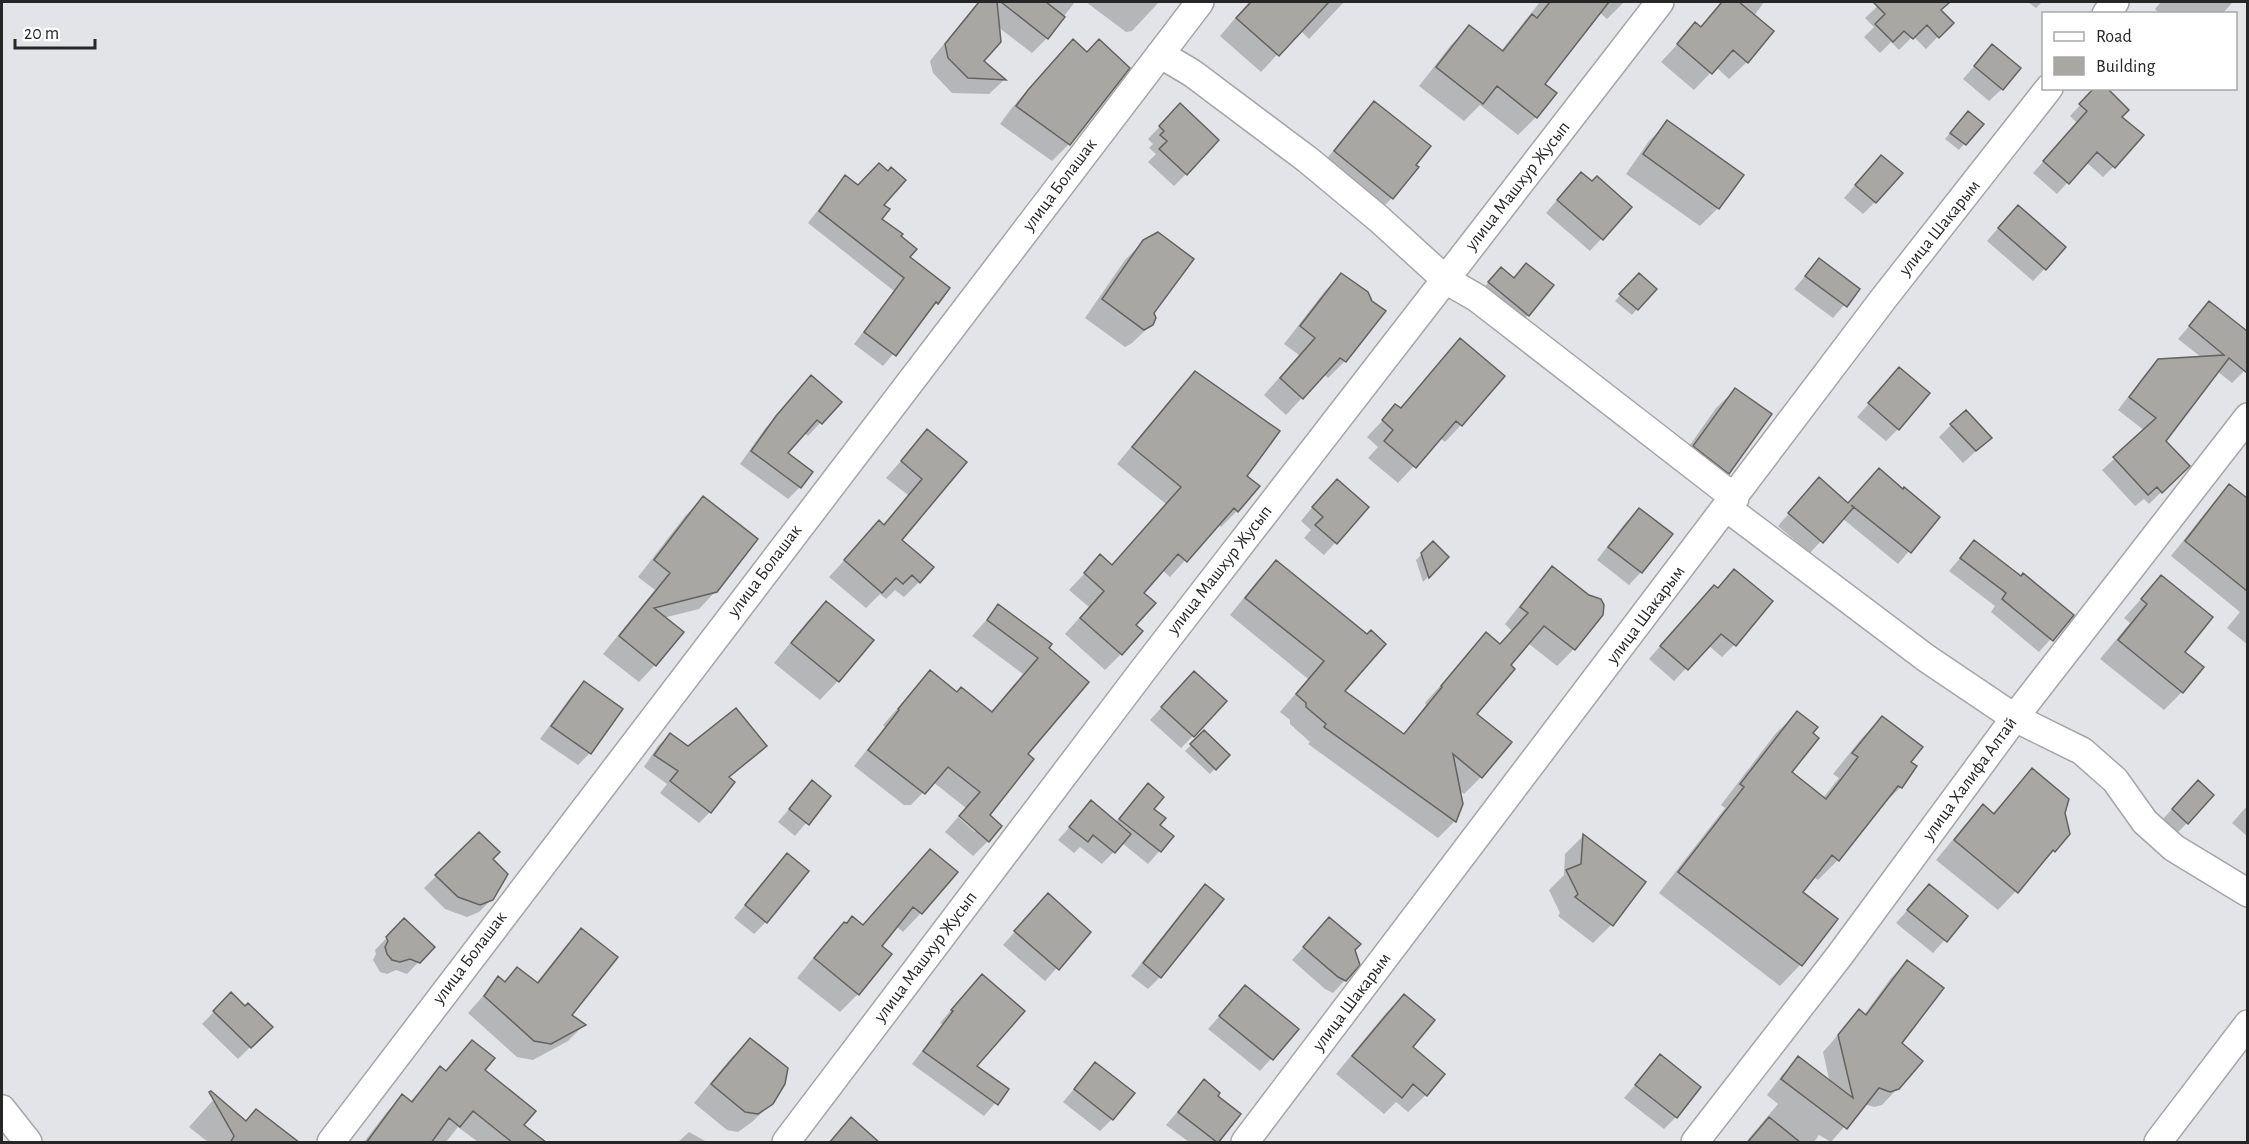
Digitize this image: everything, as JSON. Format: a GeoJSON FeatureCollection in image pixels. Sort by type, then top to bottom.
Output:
{"type":"FeatureCollection","features":[{"type":"Feature","properties":{"kind":"street","name":"улица Болашак"},"geometry":{"type":"LineString","coordinates":[[331,1143],[1200,2]]}},
{"type":"Feature","properties":{"kind":"street","name":"улица Машхур Жусып"},"geometry":{"type":"LineString","coordinates":[[786,1143],[1144,669],[1660,2]]}},
{"type":"Feature","properties":{"kind":"street"},"geometry":{"type":"LineString","coordinates":[[1160,54],[1192,73],[1308,160],[1379,219],[1446,280],[1477,298],[1926,658],[2015,718],[2082,751],[2115,780],[2145,822],[2174,848],[2247,893]]}},
{"type":"Feature","properties":{"kind":"street","name":"улица Шакарым"},"geometry":{"type":"LineString","coordinates":[[1245,1143],[1884,298],[2047,90]]}},
{"type":"Feature","properties":{"kind":"street","name":"улица Халифа Алтай"},"geometry":{"type":"LineString","coordinates":[[1695,1143],[1840,955],[2015,718],[2247,417]]}},
{"type":"Feature","properties":{"kind":"street"},"geometry":{"type":"LineString","coordinates":[[2158,1143],[2247,1024]]}},
{"type":"Feature","properties":{"kind":"street"},"geometry":{"type":"LineString","coordinates":[[2,1109],[28,1143]]}},
{"type":"Feature","properties":{"kind":"building"},"geometry":{"type":"Polygon","coordinates":[[[979,2],[997,2],[1001,42],[984,61],[1006,80],[968,78],[948,58],[945,44],[979,2]]]}},
{"type":"Feature","properties":{"kind":"building"},"geometry":{"type":"Polygon","coordinates":[[[1001,2],[1046,2],[1065,17],[1048,39],[1001,2]]]}},
{"type":"Feature","properties":{"kind":"building"},"geometry":{"type":"Polygon","coordinates":[[[1251,2],[1329,2],[1279,56],[1236,18],[1251,2]]]}},
{"type":"Feature","properties":{"kind":"building"},"geometry":{"type":"Polygon","coordinates":[[[1550,2],[1609,2],[1545,84],[1557,93],[1537,118],[1497,86],[1483,104],[1436,67],[1469,25],[1503,51],[1532,14],[1537,18],[1550,2]]]}},
{"type":"Feature","properties":{"kind":"building"},"geometry":{"type":"Polygon","coordinates":[[[1722,2],[1739,2],[1774,31],[1748,63],[1733,50],[1712,74],[1677,44],[1695,22],[1701,27],[1722,2]]]}},
{"type":"Feature","properties":{"kind":"building"},"geometry":{"type":"Polygon","coordinates":[[[1873,2],[1950,2],[1941,10],[1954,23],[1939,38],[1927,25],[1913,39],[1904,31],[1893,42],[1875,24],[1885,14],[1873,2]]]}},
{"type":"Feature","properties":{"kind":"building"},"geometry":{"type":"Polygon","coordinates":[[[1073,39],[1087,52],[1099,39],[1130,68],[1070,145],[1016,106],[1073,39]]]}},
{"type":"Feature","properties":{"kind":"building"},"geometry":{"type":"Polygon","coordinates":[[[1992,44],[2021,68],[2003,90],[1974,66],[1992,44]]]}},
{"type":"Feature","properties":{"kind":"building"},"geometry":{"type":"Polygon","coordinates":[[[2092,90],[2109,90],[2129,110],[2122,117],[2144,135],[2115,168],[2097,152],[2069,184],[2043,161],[2087,111],[2079,104],[2092,90]]]}},
{"type":"Feature","properties":{"kind":"building"},"geometry":{"type":"Polygon","coordinates":[[[1374,101],[1431,146],[1416,165],[1419,167],[1393,199],[1334,151],[1374,101]]]}},
{"type":"Feature","properties":{"kind":"building"},"geometry":{"type":"Polygon","coordinates":[[[1180,103],[1219,140],[1187,175],[1159,149],[1167,141],[1160,135],[1164,131],[1159,126],[1180,103]]]}},
{"type":"Feature","properties":{"kind":"building"},"geometry":{"type":"Polygon","coordinates":[[[1968,111],[1984,124],[1966,145],[1950,133],[1968,111]]]}},
{"type":"Feature","properties":{"kind":"building"},"geometry":{"type":"Polygon","coordinates":[[[1667,120],[1744,175],[1719,209],[1643,154],[1667,120]]]}},
{"type":"Feature","properties":{"kind":"building"},"geometry":{"type":"Polygon","coordinates":[[[1881,155],[1903,173],[1876,203],[1855,185],[1881,155]]]}},
{"type":"Feature","properties":{"kind":"building"},"geometry":{"type":"Polygon","coordinates":[[[879,163],[888,171],[891,167],[906,180],[884,205],[890,209],[882,219],[903,234],[901,236],[917,249],[910,257],[950,288],[938,304],[936,302],[896,356],[864,332],[904,278],[819,211],[845,175],[858,185],[879,163]]]}},
{"type":"Feature","properties":{"kind":"building"},"geometry":{"type":"Polygon","coordinates":[[[1581,172],[1592,181],[1597,176],[1632,207],[1603,240],[1557,200],[1581,172]]]}},
{"type":"Feature","properties":{"kind":"building"},"geometry":{"type":"Polygon","coordinates":[[[2018,205],[2066,247],[2046,270],[1998,228],[2018,205]]]}},
{"type":"Feature","properties":{"kind":"building"},"geometry":{"type":"Polygon","coordinates":[[[1158,232],[1194,259],[1154,313],[1156,318],[1153,325],[1144,330],[1102,299],[1143,240],[1158,232]]]}},
{"type":"Feature","properties":{"kind":"building"},"geometry":{"type":"Polygon","coordinates":[[[1819,258],[1860,289],[1847,307],[1805,276],[1819,258]]]}},
{"type":"Feature","properties":{"kind":"building"},"geometry":{"type":"Polygon","coordinates":[[[1526,263],[1554,285],[1529,316],[1488,282],[1501,267],[1514,278],[1526,263]]]}},
{"type":"Feature","properties":{"kind":"building"},"geometry":{"type":"Polygon","coordinates":[[[1341,273],[1368,292],[1372,301],[1386,311],[1346,362],[1340,358],[1303,399],[1280,378],[1315,338],[1300,326],[1341,273]]]}},
{"type":"Feature","properties":{"kind":"building"},"geometry":{"type":"Polygon","coordinates":[[[1639,273],[1657,289],[1638,310],[1619,294],[1639,273]]]}},
{"type":"Feature","properties":{"kind":"building"},"geometry":{"type":"Polygon","coordinates":[[[2209,301],[2247,331],[2247,373],[2229,358],[2166,441],[2190,466],[2162,493],[2157,487],[2148,495],[2113,457],[2156,418],[2129,397],[2158,359],[2224,355],[2189,326],[2209,301]]]}},
{"type":"Feature","properties":{"kind":"building"},"geometry":{"type":"Polygon","coordinates":[[[1460,338],[1505,376],[1462,426],[1456,421],[1416,468],[1384,441],[1393,430],[1382,420],[1395,404],[1401,408],[1460,338]]]}},
{"type":"Feature","properties":{"kind":"building"},"geometry":{"type":"Polygon","coordinates":[[[1899,367],[1930,393],[1899,430],[1868,403],[1899,367]]]}},
{"type":"Feature","properties":{"kind":"building"},"geometry":{"type":"Polygon","coordinates":[[[1195,371],[1280,431],[1247,476],[1260,486],[1238,512],[1234,508],[1187,562],[1178,554],[1144,593],[1156,603],[1136,625],[1143,631],[1122,655],[1080,618],[1104,591],[1084,573],[1100,554],[1112,565],[1181,487],[1132,447],[1195,371]]]}},
{"type":"Feature","properties":{"kind":"building"},"geometry":{"type":"Polygon","coordinates":[[[811,375],[842,402],[822,424],[817,420],[788,453],[813,472],[801,488],[751,451],[776,416],[811,375]]]}},
{"type":"Feature","properties":{"kind":"building"},"geometry":{"type":"Polygon","coordinates":[[[1735,388],[1772,414],[1729,474],[1693,446],[1735,388]]]}},
{"type":"Feature","properties":{"kind":"building"},"geometry":{"type":"Polygon","coordinates":[[[1966,410],[1992,438],[1976,451],[1950,424],[1966,410]]]}},
{"type":"Feature","properties":{"kind":"building"},"geometry":{"type":"Polygon","coordinates":[[[927,429],[967,462],[902,540],[934,567],[920,583],[912,575],[903,584],[896,578],[882,593],[844,560],[879,520],[884,525],[922,479],[901,461],[927,429]]]}},
{"type":"Feature","properties":{"kind":"building"},"geometry":{"type":"Polygon","coordinates":[[[1879,468],[1940,517],[1911,553],[1854,507],[1823,543],[1788,513],[1819,477],[1848,503],[1879,468]]]}},
{"type":"Feature","properties":{"kind":"building"},"geometry":{"type":"Polygon","coordinates":[[[1337,479],[1369,507],[1337,544],[1315,525],[1323,517],[1312,507],[1337,479]]]}},
{"type":"Feature","properties":{"kind":"building"},"geometry":{"type":"Polygon","coordinates":[[[2229,484],[2247,498],[2247,591],[2185,541],[2229,484]]]}},
{"type":"Feature","properties":{"kind":"building"},"geometry":{"type":"Polygon","coordinates":[[[703,496],[758,539],[717,592],[654,608],[684,632],[656,666],[619,636],[670,573],[654,560],[703,496]]]}},
{"type":"Feature","properties":{"kind":"building"},"geometry":{"type":"Polygon","coordinates":[[[1639,508],[1673,534],[1642,573],[1608,547],[1639,508]]]}},
{"type":"Feature","properties":{"kind":"building"},"geometry":{"type":"Polygon","coordinates":[[[1974,540],[2021,576],[2023,573],[2074,615],[2053,641],[2002,599],[2006,593],[1960,558],[1974,540]]]}},
{"type":"Feature","properties":{"kind":"building"},"geometry":{"type":"Polygon","coordinates":[[[1433,541],[1449,557],[1429,578],[1421,553],[1433,541]]]}},
{"type":"Feature","properties":{"kind":"building"},"geometry":{"type":"Polygon","coordinates":[[[1276,560],[1367,634],[1371,630],[1386,644],[1345,691],[1404,734],[1486,632],[1500,644],[1528,613],[1520,607],[1552,566],[1589,595],[1601,599],[1604,605],[1603,615],[1575,650],[1544,626],[1511,665],[1515,669],[1477,714],[1512,742],[1482,778],[1453,754],[1463,804],[1456,822],[1324,727],[1326,724],[1306,707],[1306,703],[1296,694],[1324,661],[1245,598],[1276,560]]]}},
{"type":"Feature","properties":{"kind":"building"},"geometry":{"type":"Polygon","coordinates":[[[1734,569],[1773,601],[1736,646],[1721,634],[1688,670],[1660,646],[1714,585],[1718,588],[1734,569]]]}},
{"type":"Feature","properties":{"kind":"building"},"geometry":{"type":"Polygon","coordinates":[[[2161,575],[2213,617],[2185,652],[2204,667],[2183,693],[2118,640],[2147,604],[2141,599],[2161,575]]]}},
{"type":"Feature","properties":{"kind":"building"},"geometry":{"type":"Polygon","coordinates":[[[826,601],[874,640],[839,682],[791,643],[826,601]]]}},
{"type":"Feature","properties":{"kind":"building"},"geometry":{"type":"Polygon","coordinates":[[[998,604],[1052,644],[1049,648],[1089,682],[1028,754],[1034,759],[990,815],[1002,826],[989,842],[959,816],[980,792],[948,767],[925,794],[868,750],[930,670],[957,692],[961,687],[992,712],[1038,658],[987,620],[998,604]]]}},
{"type":"Feature","properties":{"kind":"building"},"geometry":{"type":"Polygon","coordinates":[[[1194,671],[1227,701],[1194,737],[1161,707],[1194,671]]]}},
{"type":"Feature","properties":{"kind":"building"},"geometry":{"type":"Polygon","coordinates":[[[584,681],[623,709],[591,754],[551,726],[584,681]]]}},
{"type":"Feature","properties":{"kind":"building"},"geometry":{"type":"Polygon","coordinates":[[[736,708],[767,746],[729,777],[735,782],[711,813],[670,781],[678,771],[654,755],[670,733],[688,746],[736,708]]]}},
{"type":"Feature","properties":{"kind":"building"},"geometry":{"type":"Polygon","coordinates":[[[1797,711],[1818,727],[1813,733],[1819,738],[1792,772],[1826,799],[1858,757],[1852,753],[1882,716],[1923,747],[1911,762],[1917,766],[1902,788],[1898,786],[1839,861],[1832,855],[1803,892],[1838,919],[1802,966],[1678,872],[1744,787],[1740,784],[1797,711]]]}},
{"type":"Feature","properties":{"kind":"building"},"geometry":{"type":"Polygon","coordinates":[[[1204,730],[1230,755],[1216,770],[1190,744],[1204,730]]]}},
{"type":"Feature","properties":{"kind":"building"},"geometry":{"type":"Polygon","coordinates":[[[2032,768],[2069,799],[2065,813],[2070,834],[2055,852],[2053,850],[2018,893],[1954,840],[1983,804],[1994,814],[2032,768]]]}},
{"type":"Feature","properties":{"kind":"building"},"geometry":{"type":"Polygon","coordinates":[[[812,780],[831,796],[809,825],[789,809],[812,780]]]}},
{"type":"Feature","properties":{"kind":"building"},"geometry":{"type":"Polygon","coordinates":[[[2198,780],[2214,795],[2188,824],[2172,809],[2198,780]]]}},
{"type":"Feature","properties":{"kind":"building"},"geometry":{"type":"Polygon","coordinates":[[[1148,783],[1164,797],[1154,809],[1166,818],[1160,825],[1174,836],[1161,852],[1119,819],[1148,783]]]}},
{"type":"Feature","properties":{"kind":"building"},"geometry":{"type":"Polygon","coordinates":[[[1091,800],[1131,834],[1115,853],[1093,835],[1088,842],[1069,827],[1091,800]]]}},
{"type":"Feature","properties":{"kind":"building"},"geometry":{"type":"Polygon","coordinates":[[[479,832],[500,852],[493,859],[508,874],[493,900],[480,905],[458,897],[435,875],[479,832]]]}},
{"type":"Feature","properties":{"kind":"building"},"geometry":{"type":"Polygon","coordinates":[[[1583,834],[1646,882],[1613,926],[1575,897],[1578,894],[1566,870],[1581,864],[1583,834]]]}},
{"type":"Feature","properties":{"kind":"building"},"geometry":{"type":"Polygon","coordinates":[[[930,849],[958,872],[922,914],[913,907],[882,946],[892,954],[859,995],[814,958],[844,922],[847,923],[852,916],[863,925],[930,849]]]}},
{"type":"Feature","properties":{"kind":"building"},"geometry":{"type":"Polygon","coordinates":[[[787,853],[809,871],[767,923],[745,905],[787,853]]]}},
{"type":"Feature","properties":{"kind":"building"},"geometry":{"type":"Polygon","coordinates":[[[1205,884],[1224,899],[1161,978],[1143,963],[1205,884]]]}},
{"type":"Feature","properties":{"kind":"building"},"geometry":{"type":"Polygon","coordinates":[[[1929,884],[1968,916],[1947,942],[1907,910],[1929,884]]]}},
{"type":"Feature","properties":{"kind":"building"},"geometry":{"type":"Polygon","coordinates":[[[1048,893],[1091,932],[1059,970],[1014,931],[1048,893]]]}},
{"type":"Feature","properties":{"kind":"building"},"geometry":{"type":"Polygon","coordinates":[[[1329,917],[1361,944],[1355,950],[1360,965],[1346,981],[1338,977],[1303,947],[1329,917]]]}},
{"type":"Feature","properties":{"kind":"building"},"geometry":{"type":"Polygon","coordinates":[[[404,918],[435,947],[420,963],[410,959],[400,962],[392,960],[387,954],[386,937],[404,918]]]}},
{"type":"Feature","properties":{"kind":"building"},"geometry":{"type":"Polygon","coordinates":[[[581,928],[618,957],[572,1015],[586,1025],[551,1044],[534,1041],[484,996],[498,976],[505,982],[517,967],[538,983],[581,928]]]}},
{"type":"Feature","properties":{"kind":"building"},"geometry":{"type":"Polygon","coordinates":[[[1907,960],[1944,988],[1902,1043],[1923,1061],[1899,1089],[1890,1092],[1879,1088],[1847,1129],[1781,1079],[1798,1056],[1853,1098],[1838,1035],[1859,1009],[1866,1015],[1907,960]]]}},
{"type":"Feature","properties":{"kind":"building"},"geometry":{"type":"Polygon","coordinates":[[[982,974],[1025,1011],[977,1066],[1009,1089],[998,1105],[923,1051],[953,1011],[951,1010],[982,974]]]}},
{"type":"Feature","properties":{"kind":"building"},"geometry":{"type":"Polygon","coordinates":[[[1245,985],[1299,1029],[1273,1060],[1219,1016],[1245,985]]]}},
{"type":"Feature","properties":{"kind":"building"},"geometry":{"type":"Polygon","coordinates":[[[231,992],[245,1006],[248,1003],[273,1027],[251,1048],[213,1011],[231,992]]]}},
{"type":"Feature","properties":{"kind":"building"},"geometry":{"type":"Polygon","coordinates":[[[1404,994],[1435,1020],[1413,1047],[1445,1074],[1427,1096],[1413,1084],[1402,1098],[1352,1056],[1404,994]]]}},
{"type":"Feature","properties":{"kind":"building"},"geometry":{"type":"Polygon","coordinates":[[[750,1038],[788,1068],[785,1084],[773,1104],[758,1114],[745,1112],[711,1084],[750,1038]]]}},
{"type":"Feature","properties":{"kind":"building"},"geometry":{"type":"Polygon","coordinates":[[[472,1040],[495,1058],[485,1070],[536,1111],[524,1125],[547,1143],[513,1143],[473,1111],[460,1127],[449,1118],[431,1143],[366,1143],[402,1094],[412,1102],[440,1066],[446,1071],[472,1040]]]}},
{"type":"Feature","properties":{"kind":"building"},"geometry":{"type":"Polygon","coordinates":[[[1660,1054],[1701,1087],[1677,1118],[1635,1085],[1660,1054]]]}},
{"type":"Feature","properties":{"kind":"building"},"geometry":{"type":"Polygon","coordinates":[[[1095,1062],[1135,1093],[1113,1120],[1074,1089],[1095,1062]]]}},
{"type":"Feature","properties":{"kind":"building"},"geometry":{"type":"Polygon","coordinates":[[[1204,1079],[1220,1093],[1218,1096],[1241,1114],[1218,1143],[1178,1112],[1204,1079]]]}},
{"type":"Feature","properties":{"kind":"building"},"geometry":{"type":"Polygon","coordinates":[[[211,1091],[246,1121],[256,1109],[300,1143],[230,1143],[234,1136],[209,1092],[211,1091]]]}},
{"type":"Feature","properties":{"kind":"building"},"geometry":{"type":"Polygon","coordinates":[[[851,1117],[880,1143],[829,1143],[851,1117]]]}},
{"type":"Feature","properties":{"kind":"building"},"geometry":{"type":"Polygon","coordinates":[[[1769,1117],[1801,1143],[1747,1143],[1769,1117]]]}}]}
